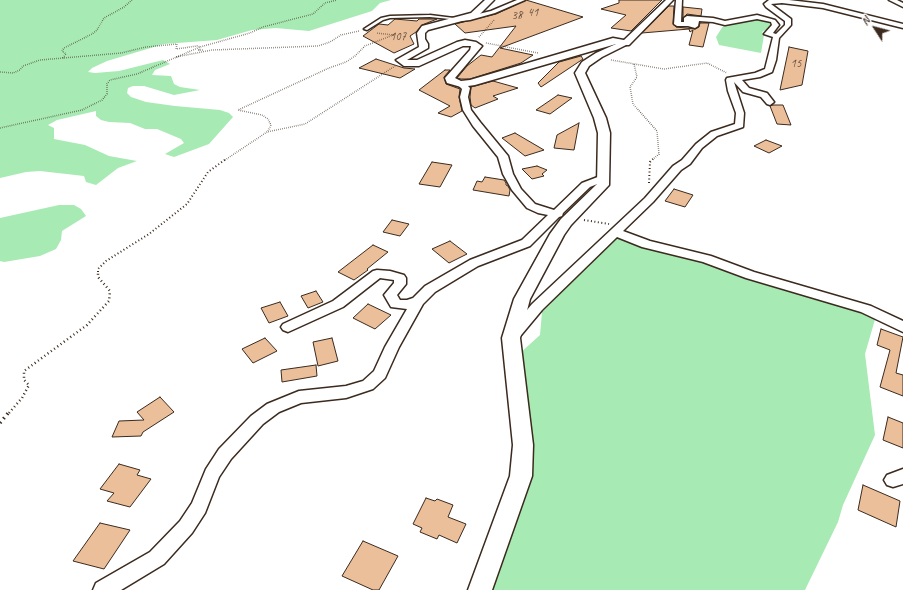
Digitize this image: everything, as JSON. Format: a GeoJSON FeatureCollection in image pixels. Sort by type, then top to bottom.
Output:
{"type":"FeatureCollection","features":[{"type":"Feature","properties":{"kind":"street"},"geometry":{"type":"LineString","coordinates":[[490,0],[474,14],[425,28],[421,33],[424,44],[423,48],[401,60],[407,64],[419,63],[460,44],[473,44],[477,46],[474,51],[450,78],[451,81],[461,84],[472,83],[613,41],[626,43]]}},
{"type":"Feature","properties":{"kind":"street"},"geometry":{"type":"LineString","coordinates":[[460,19],[468,19],[493,12],[506,2],[522,0]]}},
{"type":"Feature","properties":{"kind":"street"},"geometry":{"type":"LineString","coordinates":[[480,590],[521,476],[523,445],[511,338],[522,299],[557,234],[565,215],[586,185],[603,178],[604,133],[600,118],[580,73],[585,64],[599,55],[626,43],[670,0]]}},
{"type":"Feature","properties":{"kind":"street"},"geometry":{"type":"LineString","coordinates":[[679,0],[677,24],[687,24],[687,18],[691,18],[691,25],[695,26],[696,19],[713,20],[726,23],[757,17],[773,21],[776,25],[768,34],[776,38]]}},
{"type":"Feature","properties":{"kind":"street"},"geometry":{"type":"LineString","coordinates":[[892,0],[903,5]]}},
{"type":"Feature","properties":{"kind":"street"},"geometry":{"type":"LineString","coordinates":[[511,338],[537,307],[649,200],[678,168],[686,162],[699,146],[714,134],[740,125],[740,112],[732,91],[730,80],[757,75],[769,70],[776,38],[788,25],[789,20],[768,6],[767,4],[769,2],[774,1],[824,6],[903,26]]}},
{"type":"Feature","properties":{"kind":"street"},"geometry":{"type":"LineString","coordinates":[[859,8],[884,19],[903,23]]}},
{"type":"Feature","properties":{"kind":"street"},"geometry":{"type":"LineString","coordinates":[[736,78],[746,90],[764,95],[770,102]]}},
{"type":"Feature","properties":{"kind":"street"},"geometry":{"type":"LineString","coordinates":[[461,84],[466,88],[464,97],[467,110],[476,124],[496,145],[503,156],[508,174],[518,190],[531,206],[542,211],[565,215]]}},
{"type":"Feature","properties":{"kind":"street"},"geometry":{"type":"LineString","coordinates":[[103,590],[157,558],[186,527],[198,507],[212,474],[225,454],[257,420],[273,408],[299,397],[346,392],[368,385],[380,374],[392,347],[418,301],[430,289],[474,263],[526,243],[565,215]]}},
{"type":"Feature","properties":{"kind":"street"},"geometry":{"type":"LineString","coordinates":[[617,230],[646,244],[706,259],[750,275],[866,310],[903,327]]}},
{"type":"Feature","properties":{"kind":"street"},"geometry":{"type":"LineString","coordinates":[[288,327],[338,304],[377,274],[390,275],[400,278],[400,284],[390,295],[396,304],[408,305],[418,301]]}},
{"type":"Feature","properties":{"kind":"lane"},"geometry":{"type":"LineString","coordinates":[[366,29],[388,17],[430,16],[460,19]]}},
{"type":"Feature","properties":{"kind":"path"},"geometry":{"type":"LineString","coordinates":[[63,58],[66,54],[62,51],[64,48],[92,34],[97,30],[104,18],[124,8],[132,0]]}},
{"type":"Feature","properties":{"kind":"path"},"geometry":{"type":"LineString","coordinates":[[0,128],[82,110],[92,106],[107,94],[107,84],[110,80],[137,74],[200,47],[250,33],[263,27],[303,18],[313,14],[325,3],[337,0]]}},
{"type":"Feature","properties":{"kind":"path"},"geometry":{"type":"LineString","coordinates":[[473,44],[494,21],[495,14],[493,12]]}},
{"type":"Feature","properties":{"kind":"path"},"geometry":{"type":"LineString","coordinates":[[176,57],[205,51],[252,47],[318,46],[330,42],[346,33],[366,29],[370,32],[393,35],[365,46],[356,56],[346,62],[329,68],[238,110],[262,115],[268,118],[271,125],[268,132]]}},
{"type":"Feature","properties":{"kind":"path"},"geometry":{"type":"LineString","coordinates":[[473,44],[482,42],[503,45],[559,57]]}},
{"type":"Feature","properties":{"kind":"path"},"geometry":{"type":"LineString","coordinates":[[0,72],[13,73],[20,70],[23,66],[40,60],[127,52],[146,47],[174,44],[177,44],[176,48],[178,49],[197,46],[200,47]]}},
{"type":"Feature","properties":{"kind":"path"},"geometry":{"type":"LineString","coordinates":[[200,47],[199,50],[205,51]]}},
{"type":"Feature","properties":{"kind":"path"},"geometry":{"type":"LineString","coordinates":[[592,60],[607,60],[664,69],[707,63],[736,78]]}},
{"type":"Feature","properties":{"kind":"path"},"geometry":{"type":"LineString","coordinates":[[0,424],[22,398],[29,385],[24,380],[24,371],[87,325],[109,301],[110,291],[98,277],[98,269],[106,261],[149,234],[187,204],[199,188],[208,172],[268,132],[304,124],[402,61]]}},
{"type":"Feature","properties":{"kind":"path"},"geometry":{"type":"LineString","coordinates":[[634,64],[637,77],[630,88],[633,104],[657,131],[660,154],[650,162],[649,182],[646,188]]}},
{"type":"Feature","properties":{"kind":"path"},"geometry":{"type":"LineString","coordinates":[[565,215],[617,230]]}},
{"type":"Feature","properties":{"kind":"green space"},"geometry":{"type":"Polygon","coordinates":[[[0,0],[391,0],[380,3],[372,11],[309,31],[276,28],[252,30],[217,40],[164,44],[107,61],[92,68],[88,72],[95,73],[119,71],[163,60],[170,64],[155,70],[152,75],[171,76],[174,84],[180,87],[200,90],[174,95],[144,86],[133,86],[128,88],[127,93],[131,97],[146,102],[220,110],[229,113],[233,117],[209,144],[174,157],[165,154],[184,143],[181,139],[157,129],[145,129],[130,123],[101,120],[96,116],[96,111],[57,120],[48,125],[54,128],[54,139],[85,145],[109,156],[137,161],[118,168],[96,185],[86,182],[84,176],[40,171],[26,172],[0,178],[0,0]]]}},
{"type":"Feature","properties":{"kind":"green space"},"geometry":{"type":"Polygon","coordinates":[[[757,17],[769,19],[776,25],[762,32],[764,35],[761,53],[719,45],[716,37],[725,23],[757,17]]]}},
{"type":"Feature","properties":{"kind":"green space"},"geometry":{"type":"Polygon","coordinates":[[[59,205],[74,205],[81,209],[86,216],[62,231],[61,240],[56,249],[40,256],[4,262],[0,261],[0,218],[59,205]]]}},
{"type":"Feature","properties":{"kind":"green space"},"geometry":{"type":"Polygon","coordinates":[[[615,239],[620,239],[652,249],[706,260],[876,316],[865,354],[875,435],[843,505],[838,522],[805,590],[490,590],[530,479],[519,354],[540,335],[542,312],[615,239]]]}},
{"type":"Feature","properties":{"kind":"building"},"geometry":{"type":"Polygon","coordinates":[[[526,0],[583,17],[500,48],[533,55],[521,63],[470,79],[457,78],[467,66],[481,55],[492,57],[516,26],[465,33],[455,24],[496,14],[526,0]]]}},
{"type":"Feature","properties":{"kind":"building"},"geometry":{"type":"Polygon","coordinates":[[[619,0],[662,0],[631,31],[611,28],[626,15],[601,9],[619,3],[619,0]]]}},
{"type":"Feature","properties":{"kind":"building"},"geometry":{"type":"Polygon","coordinates":[[[669,6],[674,6],[673,24],[676,27],[695,29],[699,27],[700,23],[709,23],[703,47],[689,45],[693,30],[690,32],[689,29],[642,33],[669,6]]]}},
{"type":"Feature","properties":{"kind":"building"},"geometry":{"type":"Polygon","coordinates":[[[683,7],[702,9],[701,16],[687,14],[683,18],[683,7]]]}},
{"type":"Feature","properties":{"kind":"building"},"geometry":{"type":"Polygon","coordinates":[[[395,19],[417,21],[419,19],[437,19],[422,25],[410,36],[414,44],[394,53],[363,36],[379,24],[388,25],[395,19]]]}},
{"type":"Feature","properties":{"kind":"building"},"geometry":{"type":"Polygon","coordinates":[[[789,47],[808,51],[802,85],[780,90],[789,47]]]}},
{"type":"Feature","properties":{"kind":"building"},"geometry":{"type":"Polygon","coordinates":[[[581,56],[583,59],[541,87],[538,83],[559,62],[581,56]]]}},
{"type":"Feature","properties":{"kind":"building"},"geometry":{"type":"Polygon","coordinates":[[[376,59],[404,68],[415,69],[400,78],[359,68],[376,59]]]}},
{"type":"Feature","properties":{"kind":"building"},"geometry":{"type":"Polygon","coordinates":[[[445,70],[450,70],[444,77],[446,84],[460,89],[459,97],[462,111],[451,117],[438,113],[450,106],[419,90],[445,70]]]}},
{"type":"Feature","properties":{"kind":"building"},"geometry":{"type":"Polygon","coordinates":[[[493,81],[518,88],[493,96],[498,99],[475,108],[471,105],[471,87],[493,81]]]}},
{"type":"Feature","properties":{"kind":"building"},"geometry":{"type":"Polygon","coordinates":[[[558,95],[572,98],[550,114],[536,110],[558,95]]]}},
{"type":"Feature","properties":{"kind":"building"},"geometry":{"type":"Polygon","coordinates":[[[783,105],[791,125],[777,124],[770,106],[783,105]]]}},
{"type":"Feature","properties":{"kind":"building"},"geometry":{"type":"Polygon","coordinates":[[[579,123],[574,150],[554,148],[557,135],[579,123]]]}},
{"type":"Feature","properties":{"kind":"building"},"geometry":{"type":"Polygon","coordinates":[[[515,133],[544,150],[525,156],[502,138],[515,133]]]}},
{"type":"Feature","properties":{"kind":"building"},"geometry":{"type":"Polygon","coordinates":[[[766,140],[782,146],[769,153],[754,146],[766,140]]]}},
{"type":"Feature","properties":{"kind":"building"},"geometry":{"type":"Polygon","coordinates":[[[432,162],[452,165],[440,187],[419,184],[432,162]]]}},
{"type":"Feature","properties":{"kind":"building"},"geometry":{"type":"Polygon","coordinates":[[[537,166],[547,170],[542,174],[544,176],[532,179],[522,169],[537,166]]]}},
{"type":"Feature","properties":{"kind":"building"},"geometry":{"type":"Polygon","coordinates":[[[485,177],[504,180],[510,190],[509,196],[473,190],[477,181],[482,182],[485,177]]]}},
{"type":"Feature","properties":{"kind":"building"},"geometry":{"type":"Polygon","coordinates":[[[674,189],[693,195],[685,207],[665,201],[674,189]]]}},
{"type":"Feature","properties":{"kind":"building"},"geometry":{"type":"Polygon","coordinates":[[[392,220],[409,224],[400,236],[383,232],[392,220]]]}},
{"type":"Feature","properties":{"kind":"building"},"geometry":{"type":"Polygon","coordinates":[[[450,241],[467,254],[449,263],[432,249],[450,241]]]}},
{"type":"Feature","properties":{"kind":"building"},"geometry":{"type":"Polygon","coordinates":[[[373,245],[388,252],[367,269],[368,270],[354,280],[338,272],[373,245]]]}},
{"type":"Feature","properties":{"kind":"building"},"geometry":{"type":"Polygon","coordinates":[[[316,291],[323,302],[308,308],[301,296],[316,291]]]}},
{"type":"Feature","properties":{"kind":"building"},"geometry":{"type":"Polygon","coordinates":[[[280,302],[288,316],[269,323],[261,308],[280,302]]]}},
{"type":"Feature","properties":{"kind":"building"},"geometry":{"type":"Polygon","coordinates":[[[368,304],[391,315],[375,329],[353,318],[368,304]]]}},
{"type":"Feature","properties":{"kind":"building"},"geometry":{"type":"Polygon","coordinates":[[[881,329],[903,337],[896,373],[903,375],[903,396],[880,387],[890,350],[877,345],[881,329]]]}},
{"type":"Feature","properties":{"kind":"building"},"geometry":{"type":"Polygon","coordinates":[[[265,338],[277,351],[253,363],[242,349],[265,338]]]}},
{"type":"Feature","properties":{"kind":"building"},"geometry":{"type":"Polygon","coordinates":[[[332,338],[338,361],[318,366],[313,342],[332,338]]]}},
{"type":"Feature","properties":{"kind":"building"},"geometry":{"type":"Polygon","coordinates":[[[316,365],[317,376],[282,382],[281,370],[316,365]]]}},
{"type":"Feature","properties":{"kind":"building"},"geometry":{"type":"Polygon","coordinates":[[[160,397],[174,412],[143,432],[141,436],[112,437],[119,421],[144,420],[137,412],[160,397]]]}},
{"type":"Feature","properties":{"kind":"building"},"geometry":{"type":"Polygon","coordinates":[[[888,417],[903,423],[903,448],[883,440],[888,417]]]}},
{"type":"Feature","properties":{"kind":"building"},"geometry":{"type":"Polygon","coordinates":[[[119,464],[140,470],[137,475],[151,479],[130,507],[107,501],[114,493],[100,489],[119,464]]]}},
{"type":"Feature","properties":{"kind":"building"},"geometry":{"type":"Polygon","coordinates":[[[863,485],[900,501],[896,527],[858,510],[863,485]]]}},
{"type":"Feature","properties":{"kind":"building"},"geometry":{"type":"Polygon","coordinates":[[[426,498],[435,501],[437,499],[453,505],[448,517],[466,524],[457,543],[439,535],[437,539],[420,532],[422,528],[413,524],[426,498]]]}},
{"type":"Feature","properties":{"kind":"building"},"geometry":{"type":"Polygon","coordinates":[[[100,523],[130,530],[104,569],[73,561],[100,523]]]}},
{"type":"Feature","properties":{"kind":"building"},"geometry":{"type":"Polygon","coordinates":[[[363,541],[398,556],[379,590],[373,590],[342,576],[363,541]]]}}]}
